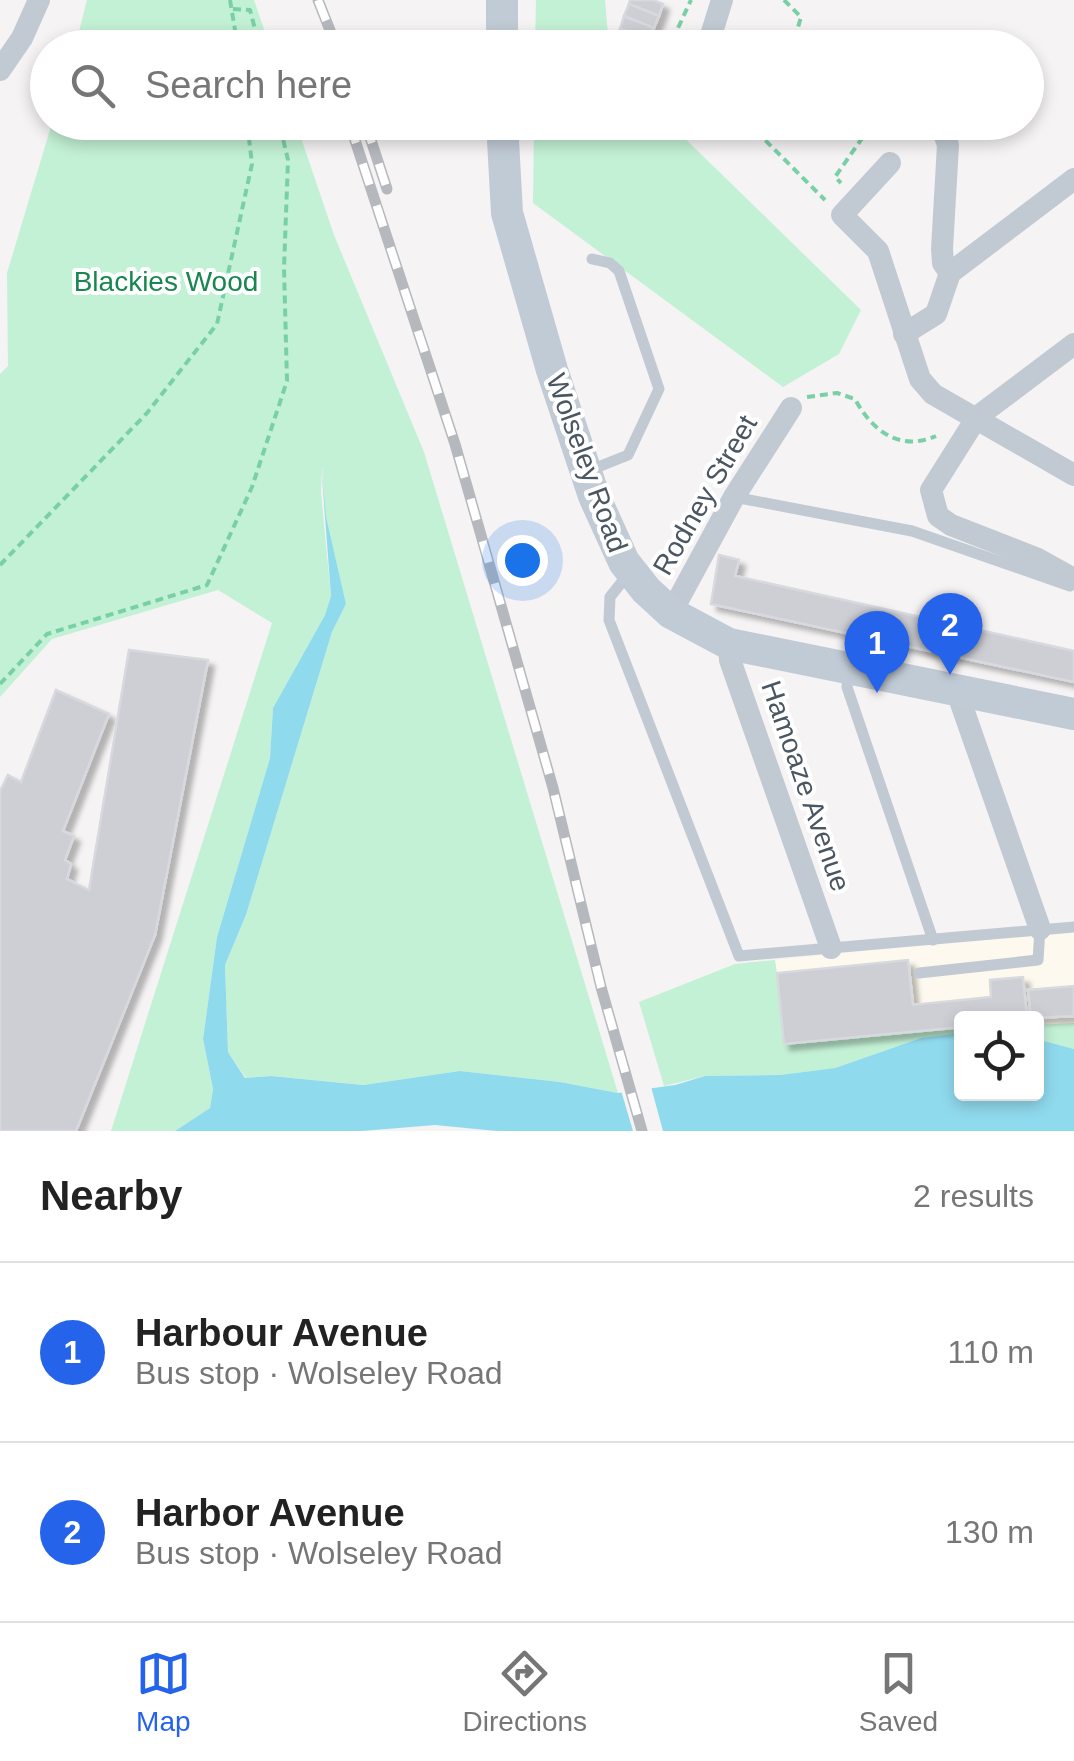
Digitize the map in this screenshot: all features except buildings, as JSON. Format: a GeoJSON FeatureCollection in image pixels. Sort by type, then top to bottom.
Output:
{"type":"FeatureCollection","features":[{"type":"Feature","properties":{"kind":"street"},"geometry":{"type":"LineString","coordinates":[[0,70],[22,38],[39,0]]}},
{"type":"Feature","properties":{"kind":"street"},"geometry":{"type":"LineString","coordinates":[[713,30],[722,0]]}},
{"type":"Feature","properties":{"kind":"street"},"geometry":{"type":"LineString","coordinates":[[501,2],[502,30]]}},
{"type":"Feature","properties":{"kind":"street","name":"Wolseley Road"},"geometry":{"type":"LineString","coordinates":[[503,140],[507,213],[586,472],[630,571],[671,613],[729,644],[1074,714]]}},
{"type":"Feature","properties":{"kind":"street"},"geometry":{"type":"LineString","coordinates":[[946,140],[942,250],[943,262],[950,272]]}},
{"type":"Feature","properties":{"kind":"street"},"geometry":{"type":"LineString","coordinates":[[890,163],[849,208],[878,252],[920,379],[933,394],[1074,474]]}},
{"type":"Feature","properties":{"kind":"street"},"geometry":{"type":"LineString","coordinates":[[904,334],[936,314],[950,272],[1074,179]]}},
{"type":"Feature","properties":{"kind":"street"},"geometry":{"type":"LineString","coordinates":[[1074,344],[973,415],[931,490],[938,516],[951,525],[1038,559],[1074,579]]}},
{"type":"Feature","properties":{"kind":"street","name":"Rodney Street"},"geometry":{"type":"LineString","coordinates":[[671,613],[734,497],[791,408]]}},
{"type":"Feature","properties":{"kind":"street","name":"Hamoaze Avenue"},"geometry":{"type":"LineString","coordinates":[[729,644],[730,660],[831,948]]}},
{"type":"Feature","properties":{"kind":"street"},"geometry":{"type":"LineString","coordinates":[[956,689],[1040,929]]}},
{"type":"Feature","properties":{"kind":"lane"},"geometry":{"type":"LineString","coordinates":[[586,472],[628,455],[659,389],[618,271],[610,262],[592,259]]}},
{"type":"Feature","properties":{"kind":"lane"},"geometry":{"type":"LineString","coordinates":[[734,497],[912,532],[1074,588]]}},
{"type":"Feature","properties":{"kind":"lane"},"geometry":{"type":"LineString","coordinates":[[630,571],[610,597],[610,620],[739,956],[1074,927]]}},
{"type":"Feature","properties":{"kind":"lane"},"geometry":{"type":"LineString","coordinates":[[848,667],[846,687],[933,940]]}},
{"type":"Feature","properties":{"kind":"lane"},"geometry":{"type":"LineString","coordinates":[[919,973],[1038,960],[1040,929]]}},
{"type":"Feature","properties":{"kind":"path"},"geometry":{"type":"LineString","coordinates":[[230,0],[236,30]]}},
{"type":"Feature","properties":{"kind":"path"},"geometry":{"type":"LineString","coordinates":[[677,30],[692,0]]}},
{"type":"Feature","properties":{"kind":"path"},"geometry":{"type":"LineString","coordinates":[[784,0],[801,17],[797,30]]}},
{"type":"Feature","properties":{"kind":"path"},"geometry":{"type":"LineString","coordinates":[[233,10],[250,10],[255,30]]}},
{"type":"Feature","properties":{"kind":"path"},"geometry":{"type":"LineString","coordinates":[[0,565],[147,413],[217,324],[252,164],[249,140]]}},
{"type":"Feature","properties":{"kind":"path"},"geometry":{"type":"LineString","coordinates":[[0,684],[47,634],[206,585],[252,487],[287,381],[284,268],[288,160],[283,140]]}},
{"type":"Feature","properties":{"kind":"path"},"geometry":{"type":"LineString","coordinates":[[764,140],[849,208]]}},
{"type":"Feature","properties":{"kind":"path"},"geometry":{"type":"LineString","coordinates":[[849,208],[835,177],[861,140]]}},
{"type":"Feature","properties":{"kind":"path"},"geometry":{"type":"LineString","coordinates":[[791,408],[803,398],[838,393],[855,399],[866,420],[882,434],[910,443],[932,438],[973,415]]}},
{"type":"Feature","properties":{"kind":"shaded area"},"geometry":{"type":"Polygon","coordinates":[[[1074,930],[1074,1023],[1044,1025],[1044,1011],[954,1011],[954,1016],[777,973],[775,960],[1074,930]]]}},
{"type":"Feature","properties":{"kind":"green space"},"geometry":{"type":"Polygon","coordinates":[[[87,0],[254,0],[264,30],[79,30],[87,0]]]}},
{"type":"Feature","properties":{"kind":"green space"},"geometry":{"type":"Polygon","coordinates":[[[536,0],[605,0],[608,30],[535,30],[536,0]]]}},
{"type":"Feature","properties":{"kind":"green space","name":"Blackies Wood"},"geometry":{"type":"Polygon","coordinates":[[[47,140],[302,140],[334,235],[424,452],[618,1093],[460,1071],[363,1085],[271,1076],[246,1078],[228,1052],[225,965],[246,915],[332,632],[346,604],[325,517],[322,465],[321,492],[331,596],[325,615],[273,708],[270,758],[217,937],[203,1039],[213,1089],[210,1108],[175,1131],[111,1131],[272,623],[218,590],[52,639],[0,697],[0,374],[8,366],[7,273],[47,140]]]}},
{"type":"Feature","properties":{"kind":"green space"},"geometry":{"type":"Polygon","coordinates":[[[534,140],[686,140],[861,310],[839,354],[783,387],[533,203],[534,140]]]}},
{"type":"Feature","properties":{"kind":"green space"},"geometry":{"type":"Polygon","coordinates":[[[775,960],[777,973],[954,1025],[954,1034],[921,1038],[835,1068],[780,1075],[705,1076],[664,1086],[639,1002],[735,964],[775,960]]]}},
{"type":"Feature","properties":{"kind":"green space"},"geometry":{"type":"Polygon","coordinates":[[[1074,1023],[1074,1049],[1044,1041],[1044,1025],[1074,1023]]]}},
{"type":"Feature","properties":{"kind":"water"},"geometry":{"type":"Polygon","coordinates":[[[321,463],[326,517],[346,604],[332,632],[246,915],[225,965],[228,1052],[245,1078],[271,1076],[363,1085],[460,1071],[618,1093],[675,1085],[705,1076],[780,1075],[835,1068],[921,1038],[954,1034],[954,1101],[1044,1101],[1044,1041],[1074,1049],[1074,1131],[497,1131],[435,1125],[362,1131],[175,1131],[210,1108],[213,1089],[203,1039],[217,937],[270,758],[273,708],[325,615],[331,596],[321,463]]]}},
{"type":"Feature","properties":{"kind":"pier"},"geometry":{"type":"Polygon","coordinates":[[[650,1083],[663,1131],[633,1131],[620,1087],[650,1083]]]}},
{"type":"Feature","properties":{"kind":"railway"},"geometry":{"type":"LineString","coordinates":[[318,0],[330,30]]}},
{"type":"Feature","properties":{"kind":"railway"},"geometry":{"type":"LineString","coordinates":[[355,140],[455,444],[553,788],[601,987],[642,1131]]}},
{"type":"Feature","properties":{"kind":"railway"},"geometry":{"type":"LineString","coordinates":[[371,140],[387,189]]}},
{"type":"Feature","properties":{"kind":"place","name":"Harbor Avenue"},"geometry":{"type":"Point","coordinates":[950,675]}},
{"type":"Feature","properties":{"kind":"place","name":"Harbour Avenue"},"geometry":{"type":"Point","coordinates":[877,693]}}]}
